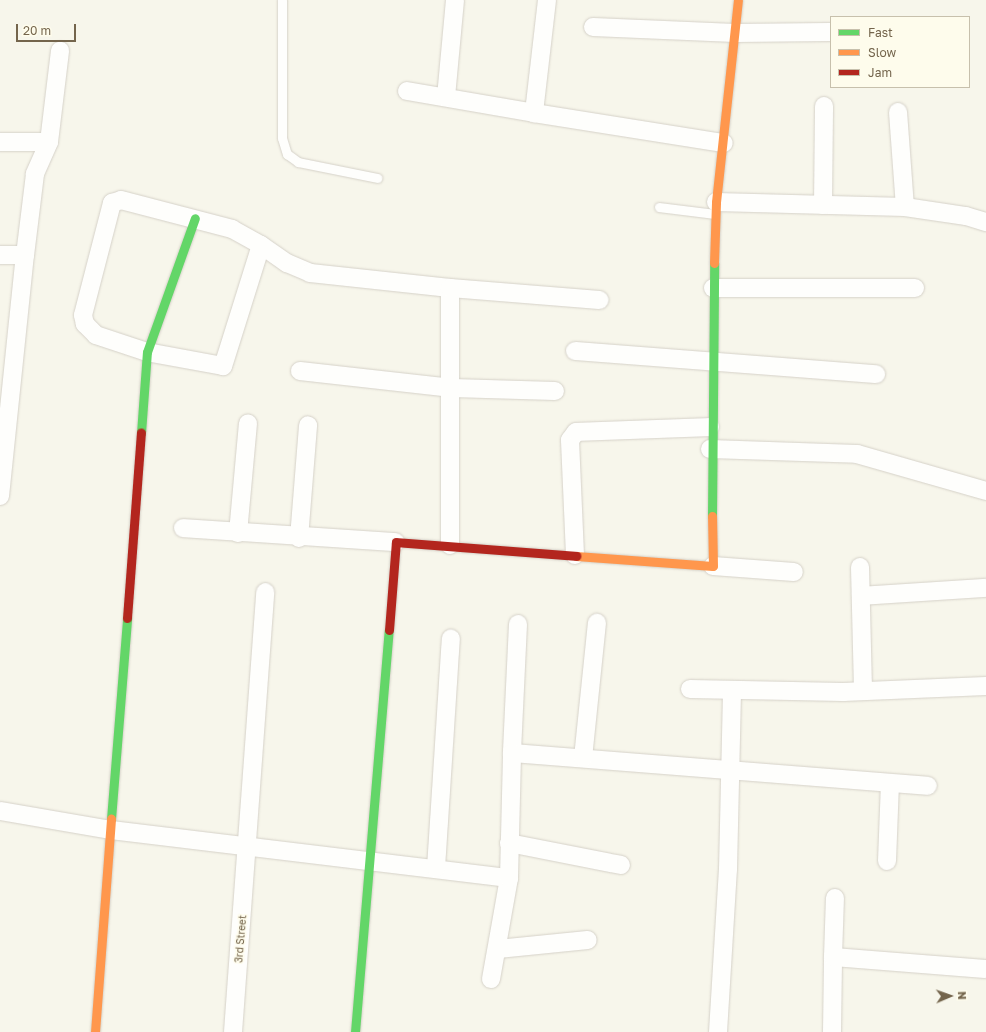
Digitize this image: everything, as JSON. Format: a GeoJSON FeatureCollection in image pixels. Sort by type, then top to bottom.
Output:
{"type":"FeatureCollection","features":[{"type":"Feature","properties":{"kind":"street"},"geometry":{"type":"LineString","coordinates":[[446,97],[455,0]]}},
{"type":"Feature","properties":{"kind":"street"},"geometry":{"type":"LineString","coordinates":[[534,113],[547,0]]}},
{"type":"Feature","properties":{"kind":"street"},"geometry":{"type":"LineString","coordinates":[[713,566],[710,427],[716,208],[738,0]]}},
{"type":"Feature","properties":{"kind":"street"},"geometry":{"type":"LineString","coordinates":[[593,26],[735,33],[830,32]]}},
{"type":"Feature","properties":{"kind":"street"},"geometry":{"type":"LineString","coordinates":[[0,496],[7,384],[35,174],[49,142],[60,51]]}},
{"type":"Feature","properties":{"kind":"street"},"geometry":{"type":"LineString","coordinates":[[408,91],[534,113],[724,143]]}},
{"type":"Feature","properties":{"kind":"street"},"geometry":{"type":"LineString","coordinates":[[823,205],[824,106]]}},
{"type":"Feature","properties":{"kind":"street"},"geometry":{"type":"LineString","coordinates":[[898,112],[905,208]]}},
{"type":"Feature","properties":{"kind":"street"},"geometry":{"type":"LineString","coordinates":[[0,142],[49,142]]}},
{"type":"Feature","properties":{"kind":"street"},"geometry":{"type":"LineString","coordinates":[[261,244],[223,366],[147,352],[96,335],[83,315],[112,203],[121,200],[195,218],[232,229],[261,244],[287,263],[310,273],[450,288],[600,300]]}},
{"type":"Feature","properties":{"kind":"street"},"geometry":{"type":"LineString","coordinates":[[716,208],[823,205],[905,208],[966,216],[986,222]]}},
{"type":"Feature","properties":{"kind":"street"},"geometry":{"type":"LineString","coordinates":[[95,1032],[147,352],[195,218]]}},
{"type":"Feature","properties":{"kind":"street"},"geometry":{"type":"LineString","coordinates":[[0,255],[25,255]]}},
{"type":"Feature","properties":{"kind":"street"},"geometry":{"type":"LineString","coordinates":[[450,288],[452,388],[450,545]]}},
{"type":"Feature","properties":{"kind":"street"},"geometry":{"type":"LineString","coordinates":[[713,288],[915,288]]}},
{"type":"Feature","properties":{"kind":"street"},"geometry":{"type":"LineString","coordinates":[[575,351],[876,374]]}},
{"type":"Feature","properties":{"kind":"street"},"geometry":{"type":"LineString","coordinates":[[300,371],[452,388],[556,391]]}},
{"type":"Feature","properties":{"kind":"street"},"geometry":{"type":"LineString","coordinates":[[238,533],[248,423]]}},
{"type":"Feature","properties":{"kind":"street"},"geometry":{"type":"LineString","coordinates":[[300,538],[308,425]]}},
{"type":"Feature","properties":{"kind":"street"},"geometry":{"type":"LineString","coordinates":[[575,555],[570,440],[576,432],[710,427]]}},
{"type":"Feature","properties":{"kind":"street"},"geometry":{"type":"LineString","coordinates":[[710,449],[858,454],[986,491]]}},
{"type":"Feature","properties":{"kind":"street"},"geometry":{"type":"LineString","coordinates":[[183,528],[300,538],[450,545],[794,572]]}},
{"type":"Feature","properties":{"kind":"street"},"geometry":{"type":"LineString","coordinates":[[355,1032],[396,542]]}},
{"type":"Feature","properties":{"kind":"street"},"geometry":{"type":"LineString","coordinates":[[860,567],[863,691]]}},
{"type":"Feature","properties":{"kind":"street"},"geometry":{"type":"LineString","coordinates":[[861,596],[986,588]]}},
{"type":"Feature","properties":{"kind":"street","name":"3rd Street"},"geometry":{"type":"LineString","coordinates":[[233,1032],[249,846],[265,592]]}},
{"type":"Feature","properties":{"kind":"street"},"geometry":{"type":"LineString","coordinates":[[583,758],[597,623]]}},
{"type":"Feature","properties":{"kind":"street"},"geometry":{"type":"LineString","coordinates":[[491,979],[498,949],[509,878],[512,753],[518,624]]}},
{"type":"Feature","properties":{"kind":"street"},"geometry":{"type":"LineString","coordinates":[[436,868],[451,638]]}},
{"type":"Feature","properties":{"kind":"street"},"geometry":{"type":"LineString","coordinates":[[690,689],[863,691],[986,686]]}},
{"type":"Feature","properties":{"kind":"street"},"geometry":{"type":"LineString","coordinates":[[718,1032],[730,771],[732,690]]}},
{"type":"Feature","properties":{"kind":"street"},"geometry":{"type":"LineString","coordinates":[[512,753],[928,786]]}},
{"type":"Feature","properties":{"kind":"street"},"geometry":{"type":"LineString","coordinates":[[887,862],[890,783]]}},
{"type":"Feature","properties":{"kind":"street"},"geometry":{"type":"LineString","coordinates":[[0,811],[111,830],[509,878]]}},
{"type":"Feature","properties":{"kind":"street"},"geometry":{"type":"LineString","coordinates":[[510,843],[621,865]]}},
{"type":"Feature","properties":{"kind":"street"},"geometry":{"type":"LineString","coordinates":[[832,1032],[835,898]]}},
{"type":"Feature","properties":{"kind":"street"},"geometry":{"type":"LineString","coordinates":[[498,949],[588,940]]}},
{"type":"Feature","properties":{"kind":"street"},"geometry":{"type":"LineString","coordinates":[[833,957],[986,969]]}},
{"type":"Feature","properties":{"kind":"lane"},"geometry":{"type":"LineString","coordinates":[[282,0],[282,138],[287,154],[298,162],[377,178]]}},
{"type":"Feature","properties":{"kind":"lane"},"geometry":{"type":"LineString","coordinates":[[659,207],[716,208]]}},
{"type":"Feature","properties":{"kind":"traffic: fast"},"geometry":{"type":"LineString","coordinates":[[141,433],[147,352],[195,218]]}},
{"type":"Feature","properties":{"kind":"traffic: fast"},"geometry":{"type":"LineString","coordinates":[[712,516],[714,263]]}},
{"type":"Feature","properties":{"kind":"traffic: fast"},"geometry":{"type":"LineString","coordinates":[[111,819],[127,618]]}},
{"type":"Feature","properties":{"kind":"traffic: fast"},"geometry":{"type":"LineString","coordinates":[[355,1032],[389,630]]}},
{"type":"Feature","properties":{"kind":"traffic: slow"},"geometry":{"type":"LineString","coordinates":[[714,263],[716,202],[738,0]]}},
{"type":"Feature","properties":{"kind":"traffic: slow"},"geometry":{"type":"LineString","coordinates":[[576,556],[713,566],[712,516]]}},
{"type":"Feature","properties":{"kind":"traffic: slow"},"geometry":{"type":"LineString","coordinates":[[95,1032],[111,819]]}},
{"type":"Feature","properties":{"kind":"traffic: jam"},"geometry":{"type":"LineString","coordinates":[[127,618],[141,433]]}},
{"type":"Feature","properties":{"kind":"traffic: jam"},"geometry":{"type":"LineString","coordinates":[[389,630],[396,542],[576,556]]}}]}
